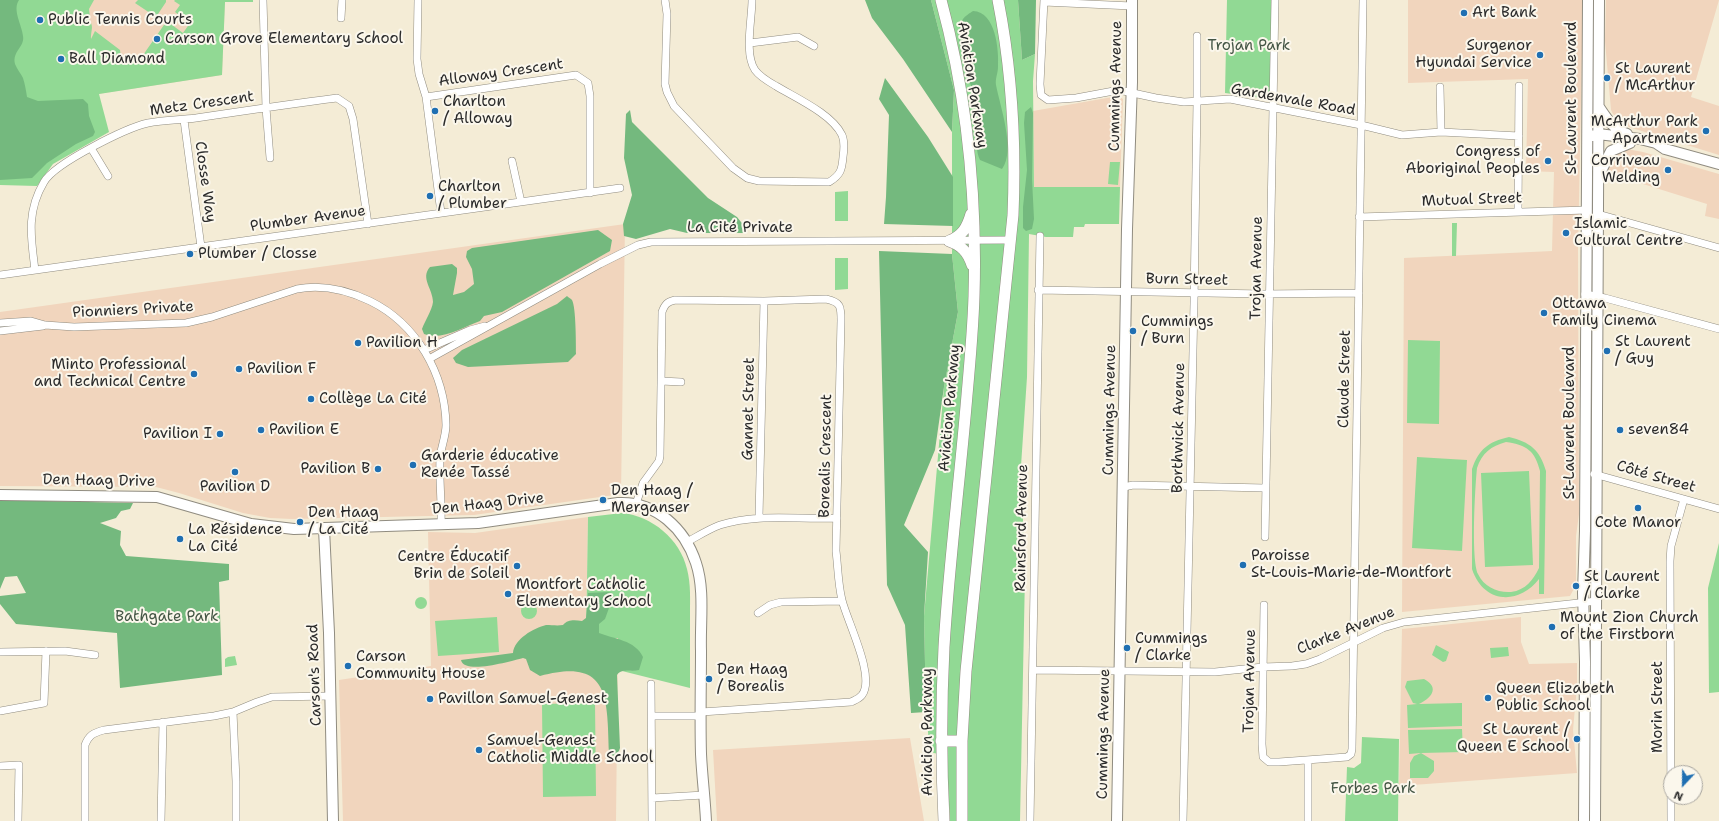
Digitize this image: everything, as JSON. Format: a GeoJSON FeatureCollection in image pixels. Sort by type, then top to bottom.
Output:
{"type":"FeatureCollection","features":[{"type":"Feature","properties":{"kind":"main road","name":"Aviation Parkway"},"geometry":{"type":"LineString","coordinates":[[941,0],[956,64],[963,104],[973,206],[974,240],[972,334],[944,647],[941,741],[944,821]]}},
{"type":"Feature","properties":{"kind":"main road"},"geometry":{"type":"LineString","coordinates":[[962,821],[962,741],[970,623],[1010,240],[1014,187],[1013,122],[1009,66],[998,0]]}},
{"type":"Feature","properties":{"kind":"main road"},"geometry":{"type":"LineString","coordinates":[[949,241],[959,236],[964,231],[973,206]]}},
{"type":"Feature","properties":{"kind":"main road"},"geometry":{"type":"LineString","coordinates":[[949,241],[959,245],[965,250],[970,258],[974,271]]}},
{"type":"Feature","properties":{"kind":"main road"},"geometry":{"type":"LineString","coordinates":[[941,741],[962,741]]}},
{"type":"Feature","properties":{"kind":"street"},"geometry":{"type":"LineString","coordinates":[[263,0],[266,108],[270,158]]}},
{"type":"Feature","properties":{"kind":"street"},"geometry":{"type":"LineString","coordinates":[[342,0],[342,18]]}},
{"type":"Feature","properties":{"kind":"street"},"geometry":{"type":"LineString","coordinates":[[418,0],[417,59],[419,74],[426,96],[441,213]]}},
{"type":"Feature","properties":{"kind":"street"},"geometry":{"type":"LineString","coordinates":[[664,0],[667,14],[665,84],[674,106],[734,168],[747,178],[759,182],[829,182],[837,177],[842,168],[844,147],[842,136],[838,128],[828,118],[760,76],[751,62],[750,43],[752,0]]}},
{"type":"Feature","properties":{"kind":"street","name":"Trojan Avenue"},"geometry":{"type":"LineString","coordinates":[[1265,537],[1275,0]]}},
{"type":"Feature","properties":{"kind":"street","name":"Claude Street"},"geometry":{"type":"LineString","coordinates":[[1308,760],[1347,757],[1351,754],[1352,745],[1359,217],[1364,0]]}},
{"type":"Feature","properties":{"kind":"street","name":"St-Laurent Boulevard"},"geometry":{"type":"LineString","coordinates":[[1584,821],[1585,294],[1588,0]]}},
{"type":"Feature","properties":{"kind":"street","name":"St-Laurent Boulevard"},"geometry":{"type":"LineString","coordinates":[[1595,821],[1599,0]]}},
{"type":"Feature","properties":{"kind":"street"},"geometry":{"type":"LineString","coordinates":[[1044,1],[1132,3]]}},
{"type":"Feature","properties":{"kind":"street","name":"Gardenvale Road"},"geometry":{"type":"LineString","coordinates":[[1044,1],[1041,95],[1044,99],[1052,101],[1119,90],[1184,102],[1230,99],[1362,125],[1402,135],[1441,132],[1519,136]]}},
{"type":"Feature","properties":{"kind":"street","name":"Cummings Avenue"},"geometry":{"type":"LineString","coordinates":[[1117,821],[1121,671],[1132,3]]}},
{"type":"Feature","properties":{"kind":"street","name":"Borthwick Avenue"},"geometry":{"type":"LineString","coordinates":[[1183,821],[1194,294],[1197,36]]}},
{"type":"Feature","properties":{"kind":"street"},"geometry":{"type":"LineString","coordinates":[[750,43],[798,37],[814,46]]}},
{"type":"Feature","properties":{"kind":"street","name":"Alloway Crescent"},"geometry":{"type":"LineString","coordinates":[[426,96],[576,75],[588,83],[590,96],[590,193]]}},
{"type":"Feature","properties":{"kind":"street"},"geometry":{"type":"LineString","coordinates":[[1518,211],[1519,86]]}},
{"type":"Feature","properties":{"kind":"street"},"geometry":{"type":"LineString","coordinates":[[1440,87],[1441,132]]}},
{"type":"Feature","properties":{"kind":"street","name":"Metz Crescent"},"geometry":{"type":"LineString","coordinates":[[35,270],[30,221],[32,207],[44,181],[54,171],[90,148],[147,124],[337,98],[349,106],[353,119],[368,224]]}},
{"type":"Feature","properties":{"kind":"street"},"geometry":{"type":"LineString","coordinates":[[1599,107],[1607,121],[1622,132],[1656,143],[1665,148],[1719,164]]}},
{"type":"Feature","properties":{"kind":"street","name":"Closse Way"},"geometry":{"type":"LineString","coordinates":[[184,120],[201,247]]}},
{"type":"Feature","properties":{"kind":"street"},"geometry":{"type":"LineString","coordinates":[[1587,137],[1640,139]]}},
{"type":"Feature","properties":{"kind":"street"},"geometry":{"type":"LineString","coordinates":[[1598,137],[1656,149],[1665,148]]}},
{"type":"Feature","properties":{"kind":"street"},"geometry":{"type":"LineString","coordinates":[[1599,177],[1604,163],[1611,151],[1630,143]]}},
{"type":"Feature","properties":{"kind":"street"},"geometry":{"type":"LineString","coordinates":[[90,148],[108,176]]}},
{"type":"Feature","properties":{"kind":"street"},"geometry":{"type":"LineString","coordinates":[[512,161],[521,202]]}},
{"type":"Feature","properties":{"kind":"street","name":"Plumber Avenue"},"geometry":{"type":"LineString","coordinates":[[0,275],[620,188]]}},
{"type":"Feature","properties":{"kind":"street","name":"Mutual Street"},"geometry":{"type":"LineString","coordinates":[[1359,217],[1587,210]]}},
{"type":"Feature","properties":{"kind":"street"},"geometry":{"type":"LineString","coordinates":[[1598,214],[1719,248]]}},
{"type":"Feature","properties":{"kind":"street","name":"Rainsford Avenue"},"geometry":{"type":"LineString","coordinates":[[1030,821],[1040,236]]}},
{"type":"Feature","properties":{"kind":"street","name":"La Cité Private"},"geometry":{"type":"LineString","coordinates":[[429,359],[473,336],[491,324],[600,264],[638,245],[651,242],[1010,240]]}},
{"type":"Feature","properties":{"kind":"street","name":"Pionniers Private"},"geometry":{"type":"LineString","coordinates":[[0,330],[45,325],[74,327],[186,323],[212,317],[297,289],[325,287],[352,294],[382,308],[404,326],[424,350],[441,388],[445,413],[445,433],[440,458],[442,502],[441,525]]}},
{"type":"Feature","properties":{"kind":"street","name":"Burn Street"},"geometry":{"type":"LineString","coordinates":[[1038,290],[1194,294],[1359,293]]}},
{"type":"Feature","properties":{"kind":"street"},"geometry":{"type":"LineString","coordinates":[[1585,294],[1719,329]]}},
{"type":"Feature","properties":{"kind":"street","name":"Borealis Crescent"},"geometry":{"type":"LineString","coordinates":[[636,504],[643,483],[659,461],[662,312],[665,305],[669,301],[764,301],[826,299],[835,301],[841,308],[836,551],[842,601],[865,672],[865,688],[862,695],[858,699],[851,702],[701,714]]}},
{"type":"Feature","properties":{"kind":"street","name":"Gannet Street"},"geometry":{"type":"LineString","coordinates":[[759,517],[764,301]]}},
{"type":"Feature","properties":{"kind":"street","name":"Pionniers Private"},"geometry":{"type":"LineString","coordinates":[[0,323],[31,321],[45,325]]}},
{"type":"Feature","properties":{"kind":"street","name":"La Cité Private"},"geometry":{"type":"LineString","coordinates":[[424,350],[470,330],[491,324]]}},
{"type":"Feature","properties":{"kind":"street"},"geometry":{"type":"LineString","coordinates":[[661,381],[681,382]]}},
{"type":"Feature","properties":{"kind":"street","name":"Côté Street"},"geometry":{"type":"LineString","coordinates":[[1585,474],[1597,474],[1719,509]]}},
{"type":"Feature","properties":{"kind":"street"},"geometry":{"type":"LineString","coordinates":[[1124,486],[1265,488]]}},
{"type":"Feature","properties":{"kind":"street","name":"Den Haag Drive"},"geometry":{"type":"LineString","coordinates":[[0,495],[157,497],[250,524],[287,529],[441,525],[486,522],[606,504],[627,503],[636,504],[651,509],[664,517],[677,528],[687,542],[696,563],[700,587],[701,754],[706,821]]}},
{"type":"Feature","properties":{"kind":"street","name":"Morin Street"},"geometry":{"type":"LineString","coordinates":[[1671,821],[1670,561],[1671,546],[1684,499]]}},
{"type":"Feature","properties":{"kind":"street"},"geometry":{"type":"LineString","coordinates":[[687,542],[719,526],[740,520],[759,517],[837,518]]}},
{"type":"Feature","properties":{"kind":"street","name":"Carson's Road"},"geometry":{"type":"LineString","coordinates":[[324,529],[331,696],[333,821]]}},
{"type":"Feature","properties":{"kind":"street"},"geometry":{"type":"LineString","coordinates":[[758,613],[770,605],[781,602],[842,601]]}},
{"type":"Feature","properties":{"kind":"street","name":"Clarke Avenue"},"geometry":{"type":"LineString","coordinates":[[1032,670],[1215,672],[1263,667],[1292,666],[1306,664],[1383,628],[1404,622],[1597,601]]}},
{"type":"Feature","properties":{"kind":"street","name":"Trojan Avenue"},"geometry":{"type":"LineString","coordinates":[[1264,605],[1263,757],[1269,762],[1308,760]]}},
{"type":"Feature","properties":{"kind":"street"},"geometry":{"type":"LineString","coordinates":[[0,711],[44,703],[46,651]]}},
{"type":"Feature","properties":{"kind":"street"},"geometry":{"type":"LineString","coordinates":[[0,652],[65,651],[95,655]]}},
{"type":"Feature","properties":{"kind":"street"},"geometry":{"type":"LineString","coordinates":[[651,684],[652,821]]}},
{"type":"Feature","properties":{"kind":"street"},"geometry":{"type":"LineString","coordinates":[[85,821],[85,745],[93,733],[104,730],[233,712],[272,697],[331,696]]}},
{"type":"Feature","properties":{"kind":"street"},"geometry":{"type":"LineString","coordinates":[[233,712],[236,821]]}},
{"type":"Feature","properties":{"kind":"street"},"geometry":{"type":"LineString","coordinates":[[652,716],[701,714]]}},
{"type":"Feature","properties":{"kind":"street"},"geometry":{"type":"LineString","coordinates":[[161,821],[163,722]]}},
{"type":"Feature","properties":{"kind":"street"},"geometry":{"type":"LineString","coordinates":[[1308,760],[1308,821]]}},
{"type":"Feature","properties":{"kind":"street"},"geometry":{"type":"LineString","coordinates":[[0,766],[19,765],[18,821]]}},
{"type":"Feature","properties":{"kind":"street"},"geometry":{"type":"LineString","coordinates":[[652,798],[704,795]]}},
{"type":"Feature","properties":{"kind":"shaded area","name":"Carson Grove Elementary School"},"geometry":{"type":"Polygon","coordinates":[[[85,0],[225,0],[222,75],[98,94],[85,0]]]}},
{"type":"Feature","properties":{"kind":"shaded area"},"geometry":{"type":"Polygon","coordinates":[[[1408,0],[1583,0],[1578,250],[1579,514],[1576,536],[1576,585],[1570,596],[1402,612],[1404,258],[1552,251],[1554,172],[1526,171],[1528,79],[1408,83],[1408,0]]]}},
{"type":"Feature","properties":{"kind":"shaded area"},"geometry":{"type":"Polygon","coordinates":[[[1606,0],[1719,0],[1691,97],[1719,106],[1719,155],[1629,127],[1613,114],[1611,110],[1605,41],[1606,0]]]}},
{"type":"Feature","properties":{"kind":"shaded area"},"geometry":{"type":"Polygon","coordinates":[[[1118,96],[1123,99],[1120,187],[1034,187],[1033,111],[1118,96]]]}},
{"type":"Feature","properties":{"kind":"shaded area"},"geometry":{"type":"Polygon","coordinates":[[[1627,149],[1643,152],[1719,174],[1719,219],[1705,216],[1707,204],[1643,184],[1607,175],[1610,161],[1616,154],[1627,149]]]}},
{"type":"Feature","properties":{"kind":"shaded area","name":"Collège La Cité"},"geometry":{"type":"Polygon","coordinates":[[[625,224],[621,494],[474,515],[292,519],[270,518],[243,513],[156,487],[0,486],[0,312],[625,224]]]}},
{"type":"Feature","properties":{"kind":"shaded area","name":"Samuel-Genest Catholic Middle School"},"geometry":{"type":"Polygon","coordinates":[[[588,517],[586,642],[618,638],[616,821],[343,821],[339,680],[431,666],[428,532],[475,533],[588,517]]]}},
{"type":"Feature","properties":{"kind":"shaded area","name":"Queen Elizabeth Public School"},"geometry":{"type":"Polygon","coordinates":[[[1521,617],[1521,642],[1529,664],[1577,663],[1577,686],[1573,730],[1577,773],[1399,786],[1402,629],[1521,617]]]}},
{"type":"Feature","properties":{"kind":"shaded area"},"geometry":{"type":"Polygon","coordinates":[[[910,738],[924,821],[717,821],[713,750],[910,738]]]}},
{"type":"Feature","properties":{"kind":"green space"},"geometry":{"type":"Polygon","coordinates":[[[0,0],[94,0],[89,9],[90,17],[87,16],[92,25],[91,39],[95,31],[120,50],[121,57],[129,61],[141,58],[166,22],[183,33],[190,23],[175,12],[180,5],[174,1],[175,0],[253,0],[253,2],[225,2],[222,75],[99,94],[109,132],[53,164],[37,186],[0,185],[0,0]]]}},
{"type":"Feature","properties":{"kind":"green space"},"geometry":{"type":"Polygon","coordinates":[[[0,0],[19,0],[17,4],[17,13],[23,40],[15,56],[15,64],[23,78],[27,97],[38,101],[83,99],[88,104],[89,116],[95,132],[93,136],[76,144],[47,163],[32,178],[0,180],[0,0]]]}},
{"type":"Feature","properties":{"kind":"green space"},"geometry":{"type":"Polygon","coordinates":[[[138,0],[166,0],[166,2],[156,17],[135,3],[138,0]]]}},
{"type":"Feature","properties":{"kind":"green space"},"geometry":{"type":"Polygon","coordinates":[[[865,0],[931,0],[954,90],[952,132],[903,59],[872,18],[865,0]]]}},
{"type":"Feature","properties":{"kind":"green space"},"geometry":{"type":"Polygon","coordinates":[[[931,0],[1018,0],[1022,60],[1035,54],[1033,81],[1034,187],[1120,187],[1119,224],[1085,224],[1084,227],[1074,227],[1073,237],[1046,237],[1029,234],[1027,377],[1021,466],[1025,575],[1020,821],[950,821],[946,756],[930,752],[926,712],[924,616],[944,387],[958,312],[952,254],[952,132],[954,90],[931,0]]]}},
{"type":"Feature","properties":{"kind":"green space"},"geometry":{"type":"Polygon","coordinates":[[[1018,0],[1036,0],[1035,54],[1022,60],[1018,0]]]}},
{"type":"Feature","properties":{"kind":"green space","name":"Trojan Park"},"geometry":{"type":"Polygon","coordinates":[[[1227,0],[1272,0],[1270,94],[1262,98],[1225,93],[1227,0]]]}},
{"type":"Feature","properties":{"kind":"green space"},"geometry":{"type":"Polygon","coordinates":[[[973,11],[981,13],[987,18],[997,42],[998,69],[996,85],[1006,128],[1008,151],[1006,161],[1002,169],[980,160],[978,153],[976,137],[979,112],[964,65],[959,39],[963,19],[973,11]]]}},
{"type":"Feature","properties":{"kind":"green space"},"geometry":{"type":"Polygon","coordinates":[[[885,78],[928,137],[953,177],[953,226],[884,224],[889,115],[879,99],[885,78]]]}},
{"type":"Feature","properties":{"kind":"green space"},"geometry":{"type":"Polygon","coordinates":[[[1031,107],[1033,113],[1032,179],[1034,219],[1032,229],[1026,231],[1023,228],[1023,207],[1027,170],[1024,123],[1025,112],[1031,107]]]}},
{"type":"Feature","properties":{"kind":"green space"},"geometry":{"type":"Polygon","coordinates":[[[630,110],[632,122],[708,198],[737,217],[745,227],[743,233],[687,233],[670,229],[636,239],[624,236],[623,224],[632,195],[624,158],[626,114],[630,110]]]}},
{"type":"Feature","properties":{"kind":"green space"},"geometry":{"type":"Polygon","coordinates":[[[1110,162],[1120,162],[1118,185],[1108,184],[1110,162]]]}},
{"type":"Feature","properties":{"kind":"green space"},"geometry":{"type":"Polygon","coordinates":[[[848,191],[848,221],[835,221],[835,192],[848,191]]]}},
{"type":"Feature","properties":{"kind":"green space"},"geometry":{"type":"Polygon","coordinates":[[[1452,223],[1457,223],[1456,256],[1452,256],[1452,223]]]}},
{"type":"Feature","properties":{"kind":"green space"},"geometry":{"type":"Polygon","coordinates":[[[598,230],[612,240],[610,251],[502,312],[484,316],[480,321],[445,335],[431,336],[424,334],[422,329],[433,302],[426,275],[430,267],[452,264],[457,268],[453,295],[464,292],[474,284],[472,269],[466,257],[467,251],[472,248],[598,230]]]}},
{"type":"Feature","properties":{"kind":"green space"},"geometry":{"type":"Polygon","coordinates":[[[879,251],[952,254],[958,312],[944,387],[935,450],[904,525],[928,552],[924,616],[926,712],[911,713],[905,625],[887,585],[879,251]]]}},
{"type":"Feature","properties":{"kind":"green space"},"geometry":{"type":"Polygon","coordinates":[[[835,258],[848,258],[848,289],[835,290],[835,258]]]}},
{"type":"Feature","properties":{"kind":"green space"},"geometry":{"type":"Polygon","coordinates":[[[567,296],[572,300],[573,304],[576,342],[576,354],[568,362],[468,367],[456,363],[453,358],[462,350],[557,304],[567,296]]]}},
{"type":"Feature","properties":{"kind":"green space"},"geometry":{"type":"Polygon","coordinates":[[[1408,340],[1440,341],[1439,424],[1407,423],[1408,340]]]}},
{"type":"Feature","properties":{"kind":"green space"},"geometry":{"type":"Polygon","coordinates":[[[1509,437],[1528,444],[1541,458],[1546,471],[1544,594],[1539,594],[1539,579],[1531,588],[1521,594],[1511,597],[1502,597],[1492,594],[1484,589],[1477,580],[1472,569],[1472,469],[1478,456],[1485,447],[1509,437]],[[1506,442],[1492,448],[1484,454],[1477,468],[1475,490],[1474,539],[1478,574],[1488,586],[1496,590],[1506,592],[1516,591],[1525,587],[1534,577],[1539,568],[1540,471],[1536,458],[1533,454],[1525,447],[1506,442]]]}},
{"type":"Feature","properties":{"kind":"green space"},"geometry":{"type":"Polygon","coordinates":[[[1417,457],[1467,460],[1462,551],[1412,548],[1417,457]]]}},
{"type":"Feature","properties":{"kind":"green space"},"geometry":{"type":"Polygon","coordinates":[[[1529,471],[1533,565],[1485,567],[1481,473],[1529,471]]]}},
{"type":"Feature","properties":{"kind":"green space","name":"Bathgate Park"},"geometry":{"type":"Polygon","coordinates":[[[0,500],[133,503],[130,509],[121,511],[116,518],[100,523],[121,531],[120,545],[126,556],[229,564],[229,580],[219,582],[222,675],[120,688],[117,633],[16,624],[0,604],[0,596],[26,593],[17,576],[5,577],[0,589],[0,500]]]}},
{"type":"Feature","properties":{"kind":"green space"},"geometry":{"type":"Polygon","coordinates":[[[622,513],[633,515],[654,524],[671,539],[683,558],[687,569],[690,586],[690,688],[618,670],[618,638],[586,642],[588,517],[622,513]]]}},
{"type":"Feature","properties":{"kind":"green space"},"geometry":{"type":"Polygon","coordinates":[[[1719,543],[1719,692],[1709,693],[1708,588],[1719,543]]]}},
{"type":"Feature","properties":{"kind":"green space"},"geometry":{"type":"Polygon","coordinates":[[[588,593],[612,593],[613,597],[605,619],[599,624],[599,633],[630,644],[639,651],[643,657],[639,670],[624,671],[617,675],[620,748],[619,751],[613,756],[609,752],[605,699],[600,687],[592,677],[580,672],[563,672],[540,676],[530,670],[526,659],[523,658],[479,667],[464,664],[461,660],[513,653],[517,643],[525,635],[536,629],[546,625],[563,625],[572,620],[582,621],[586,618],[588,593]]]}},
{"type":"Feature","properties":{"kind":"green space"},"geometry":{"type":"Polygon","coordinates":[[[419,597],[423,597],[427,603],[423,609],[419,609],[415,605],[415,601],[419,597]]]}},
{"type":"Feature","properties":{"kind":"green space"},"geometry":{"type":"Polygon","coordinates":[[[529,603],[535,605],[537,611],[535,617],[529,619],[523,617],[521,611],[523,605],[529,603]]]}},
{"type":"Feature","properties":{"kind":"green space"},"geometry":{"type":"Polygon","coordinates":[[[497,617],[499,652],[438,656],[435,621],[497,617]]]}},
{"type":"Feature","properties":{"kind":"green space"},"geometry":{"type":"Polygon","coordinates":[[[1436,645],[1449,652],[1446,661],[1443,662],[1432,655],[1436,645]]]}},
{"type":"Feature","properties":{"kind":"green space"},"geometry":{"type":"Polygon","coordinates":[[[1508,647],[1509,656],[1491,658],[1490,648],[1508,647]]]}},
{"type":"Feature","properties":{"kind":"green space"},"geometry":{"type":"Polygon","coordinates":[[[235,656],[237,665],[225,667],[225,659],[235,656]]]}},
{"type":"Feature","properties":{"kind":"green space"},"geometry":{"type":"Polygon","coordinates":[[[1424,679],[1429,682],[1433,690],[1427,699],[1419,704],[1462,703],[1462,726],[1408,728],[1407,705],[1417,704],[1413,703],[1405,687],[1407,681],[1424,679]]]}},
{"type":"Feature","properties":{"kind":"green space"},"geometry":{"type":"Polygon","coordinates":[[[595,703],[596,796],[543,797],[542,704],[595,703]]]}},
{"type":"Feature","properties":{"kind":"green space"},"geometry":{"type":"Polygon","coordinates":[[[1462,729],[1463,752],[1409,754],[1408,730],[1462,729]]]}},
{"type":"Feature","properties":{"kind":"green space","name":"Forbes Park"},"geometry":{"type":"Polygon","coordinates":[[[1362,737],[1399,739],[1398,821],[1345,821],[1347,767],[1354,768],[1361,763],[1362,737]]]}},
{"type":"Feature","properties":{"kind":"green space"},"geometry":{"type":"Polygon","coordinates":[[[1421,753],[1434,761],[1434,771],[1428,778],[1410,778],[1410,763],[1414,756],[1421,753]]]}},
{"type":"Feature","properties":{"kind":"place","name":"Art Bank"},"geometry":{"type":"Point","coordinates":[1464,13]}},
{"type":"Feature","properties":{"kind":"place","name":"Public Tennis Courts"},"geometry":{"type":"Point","coordinates":[40,20]}},
{"type":"Feature","properties":{"kind":"place","name":"Carson Grove Elementary School"},"geometry":{"type":"Point","coordinates":[157,39]}},
{"type":"Feature","properties":{"kind":"place","name":"Surgenor Hyundai Service"},"geometry":{"type":"Point","coordinates":[1540,55]}},
{"type":"Feature","properties":{"kind":"place","name":"Ball Diamond"},"geometry":{"type":"Point","coordinates":[61,59]}},
{"type":"Feature","properties":{"kind":"place","name":"St Laurent / McArthur"},"geometry":{"type":"Point","coordinates":[1607,78]}},
{"type":"Feature","properties":{"kind":"place","name":"Charlton / Alloway"},"geometry":{"type":"Point","coordinates":[435,111]}},
{"type":"Feature","properties":{"kind":"place","name":"McArthur Park Apartments"},"geometry":{"type":"Point","coordinates":[1706,131]}},
{"type":"Feature","properties":{"kind":"place","name":"Congress of Aboriginal Peoples"},"geometry":{"type":"Point","coordinates":[1548,161]}},
{"type":"Feature","properties":{"kind":"place","name":"Corriveau Welding"},"geometry":{"type":"Point","coordinates":[1668,170]}},
{"type":"Feature","properties":{"kind":"place","name":"Charlton / Plumber"},"geometry":{"type":"Point","coordinates":[430,196]}},
{"type":"Feature","properties":{"kind":"place","name":"Islamic Cultural Centre"},"geometry":{"type":"Point","coordinates":[1566,233]}},
{"type":"Feature","properties":{"kind":"place","name":"Plumber / Closse"},"geometry":{"type":"Point","coordinates":[190,254]}},
{"type":"Feature","properties":{"kind":"place","name":"Ottawa Family Cinema"},"geometry":{"type":"Point","coordinates":[1544,313]}},
{"type":"Feature","properties":{"kind":"place","name":"Cummings / Burn"},"geometry":{"type":"Point","coordinates":[1133,331]}},
{"type":"Feature","properties":{"kind":"place","name":"Pavilion H"},"geometry":{"type":"Point","coordinates":[358,343]}},
{"type":"Feature","properties":{"kind":"place","name":"St Laurent / Guy"},"geometry":{"type":"Point","coordinates":[1607,351]}},
{"type":"Feature","properties":{"kind":"place","name":"Pavilion F"},"geometry":{"type":"Point","coordinates":[239,369]}},
{"type":"Feature","properties":{"kind":"place","name":"Minto Professional and Technical Centre"},"geometry":{"type":"Point","coordinates":[194,374]}},
{"type":"Feature","properties":{"kind":"place","name":"Collège La Cité"},"geometry":{"type":"Point","coordinates":[311,399]}},
{"type":"Feature","properties":{"kind":"place","name":"Pavilion E"},"geometry":{"type":"Point","coordinates":[261,430]}},
{"type":"Feature","properties":{"kind":"place","name":"seven84"},"geometry":{"type":"Point","coordinates":[1620,430]}},
{"type":"Feature","properties":{"kind":"place","name":"Pavilion I"},"geometry":{"type":"Point","coordinates":[220,434]}},
{"type":"Feature","properties":{"kind":"place","name":"Garderie éducative Renée Tassé"},"geometry":{"type":"Point","coordinates":[413,465]}},
{"type":"Feature","properties":{"kind":"place","name":"Pavilion B"},"geometry":{"type":"Point","coordinates":[378,469]}},
{"type":"Feature","properties":{"kind":"place","name":"Pavilion D"},"geometry":{"type":"Point","coordinates":[235,472]}},
{"type":"Feature","properties":{"kind":"place","name":"Den Haag / Merganser"},"geometry":{"type":"Point","coordinates":[603,500]}},
{"type":"Feature","properties":{"kind":"place","name":"Cote Manor"},"geometry":{"type":"Point","coordinates":[1638,508]}},
{"type":"Feature","properties":{"kind":"place","name":"Den Haag / La Cité"},"geometry":{"type":"Point","coordinates":[300,522]}},
{"type":"Feature","properties":{"kind":"place","name":"La Résidence La Cité"},"geometry":{"type":"Point","coordinates":[180,539]}},
{"type":"Feature","properties":{"kind":"place","name":"Paroisse St-Louis-Marie-de-Montfort"},"geometry":{"type":"Point","coordinates":[1243,565]}},
{"type":"Feature","properties":{"kind":"place","name":"Centre Éducatif Brin de Soleil"},"geometry":{"type":"Point","coordinates":[517,566]}},
{"type":"Feature","properties":{"kind":"place","name":"St Laurent / Clarke"},"geometry":{"type":"Point","coordinates":[1576,586]}},
{"type":"Feature","properties":{"kind":"place","name":"Montfort Catholic Elementary School"},"geometry":{"type":"Point","coordinates":[508,594]}},
{"type":"Feature","properties":{"kind":"place","name":"Mount Zion Church of the Firstborn"},"geometry":{"type":"Point","coordinates":[1552,627]}},
{"type":"Feature","properties":{"kind":"place","name":"Cummings / Clarke"},"geometry":{"type":"Point","coordinates":[1127,648]}},
{"type":"Feature","properties":{"kind":"place","name":"Carson Community House"},"geometry":{"type":"Point","coordinates":[348,666]}},
{"type":"Feature","properties":{"kind":"place","name":"Den Haag / Borealis"},"geometry":{"type":"Point","coordinates":[709,679]}},
{"type":"Feature","properties":{"kind":"place","name":"Queen Elizabeth Public School"},"geometry":{"type":"Point","coordinates":[1488,698]}},
{"type":"Feature","properties":{"kind":"place","name":"Pavillon Samuel-Genest"},"geometry":{"type":"Point","coordinates":[430,699]}},
{"type":"Feature","properties":{"kind":"place","name":"St Laurent / Queen E School"},"geometry":{"type":"Point","coordinates":[1577,739]}},
{"type":"Feature","properties":{"kind":"place","name":"Samuel-Genest Catholic Middle School"},"geometry":{"type":"Point","coordinates":[479,750]}}]}
